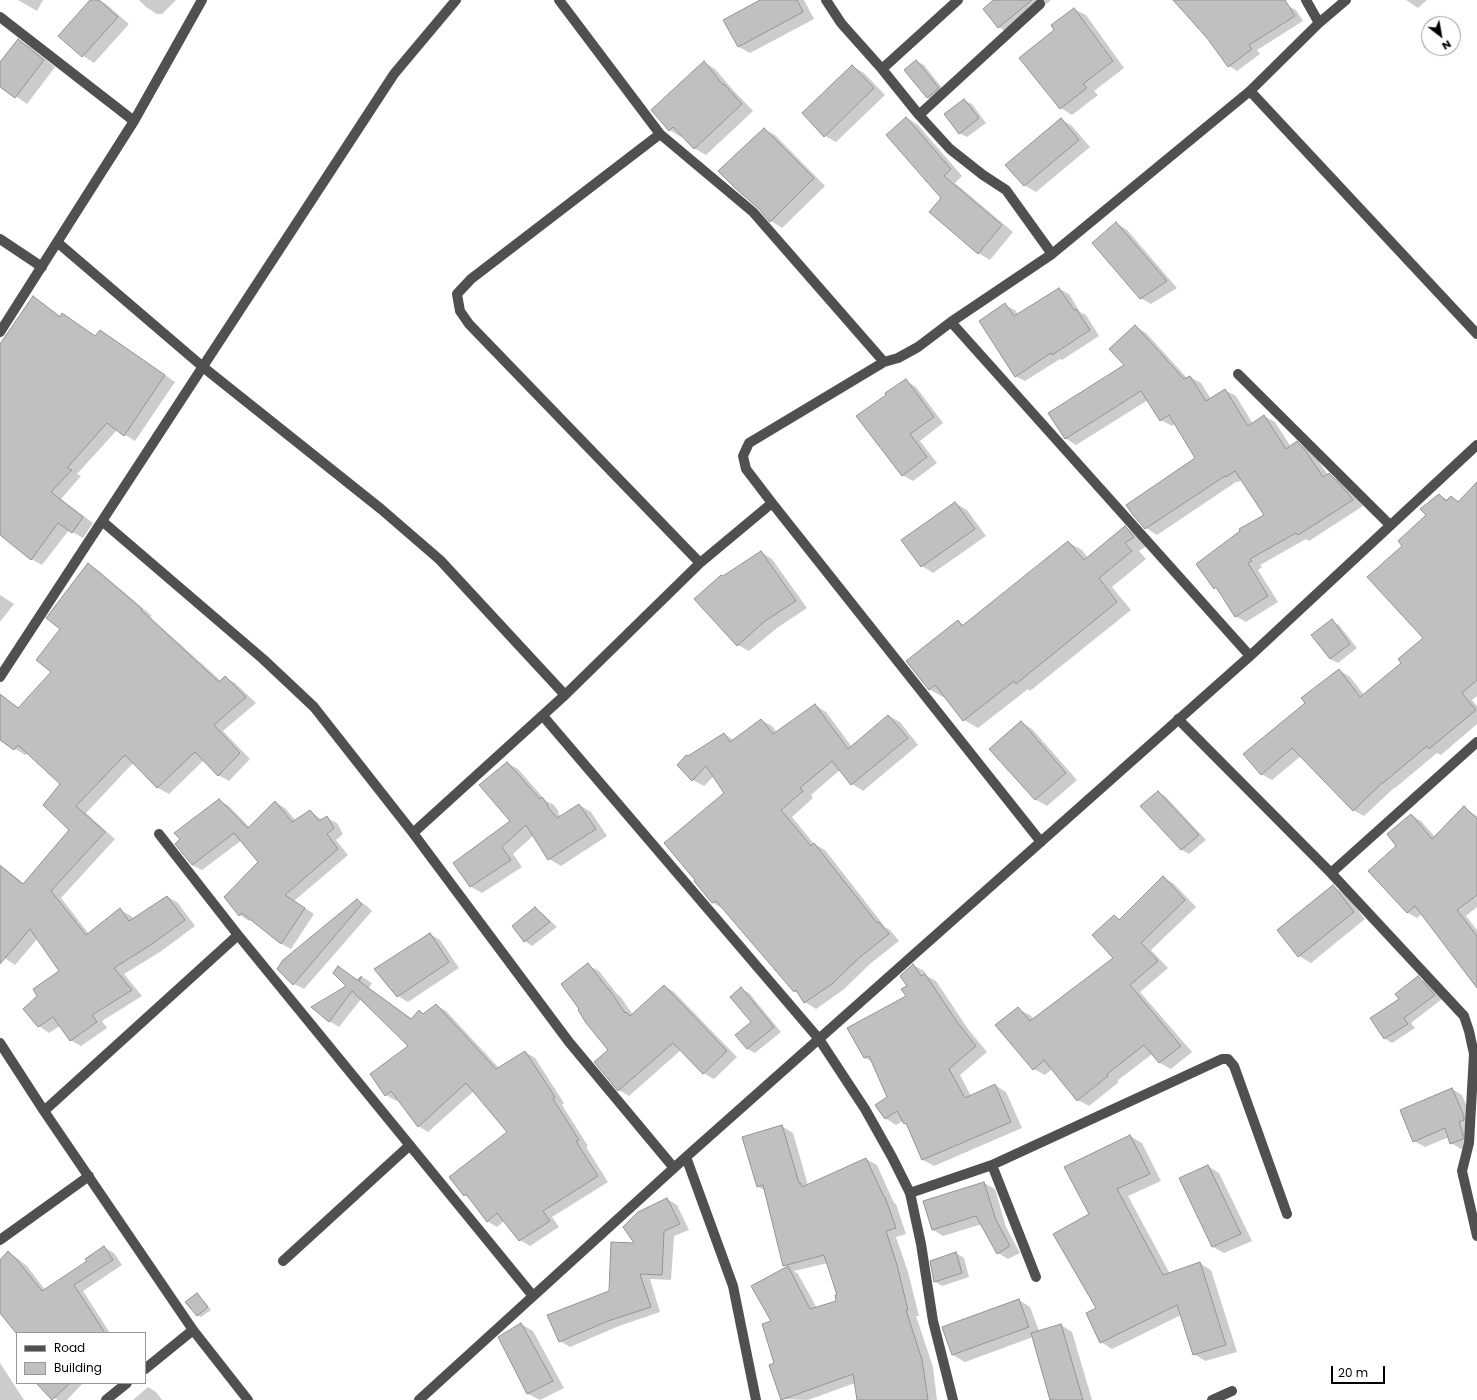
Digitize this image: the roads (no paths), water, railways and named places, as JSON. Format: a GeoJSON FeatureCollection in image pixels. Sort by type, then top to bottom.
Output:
{"type":"FeatureCollection","features":[{"type":"Feature","properties":{"kind":"street"},"geometry":{"type":"LineString","coordinates":[[0,332],[134,121],[202,0]]}},
{"type":"Feature","properties":{"kind":"street"},"geometry":{"type":"LineString","coordinates":[[0,676],[394,74],[456,0]]}},
{"type":"Feature","properties":{"kind":"street"},"geometry":{"type":"LineString","coordinates":[[558,0],[660,134],[753,212],[884,362]]}},
{"type":"Feature","properties":{"kind":"street"},"geometry":{"type":"LineString","coordinates":[[826,0],[841,23],[950,150],[1006,190],[1052,254]]}},
{"type":"Feature","properties":{"kind":"street"},"geometry":{"type":"LineString","coordinates":[[882,69],[958,0]]}},
{"type":"Feature","properties":{"kind":"street"},"geometry":{"type":"LineString","coordinates":[[1306,0],[1319,23]]}},
{"type":"Feature","properties":{"kind":"street"},"geometry":{"type":"LineString","coordinates":[[1041,842],[772,503],[746,469],[743,456],[749,443],[884,362],[898,358],[918,347],[951,322],[1052,254],[1250,91],[1319,23],[1346,0]]}},
{"type":"Feature","properties":{"kind":"street"},"geometry":{"type":"LineString","coordinates":[[919,115],[1040,4]]}},
{"type":"Feature","properties":{"kind":"street"},"geometry":{"type":"LineString","coordinates":[[0,17],[134,121]]}},
{"type":"Feature","properties":{"kind":"street"},"geometry":{"type":"LineString","coordinates":[[1250,91],[1477,334]]}},
{"type":"Feature","properties":{"kind":"street"},"geometry":{"type":"LineString","coordinates":[[660,134],[471,279],[457,294],[460,311],[469,324],[700,563]]}},
{"type":"Feature","properties":{"kind":"street"},"geometry":{"type":"LineString","coordinates":[[0,240],[42,267]]}},
{"type":"Feature","properties":{"kind":"street"},"geometry":{"type":"LineString","coordinates":[[57,242],[203,367],[381,509],[440,560],[565,695]]}},
{"type":"Feature","properties":{"kind":"street"},"geometry":{"type":"LineString","coordinates":[[951,322],[1250,656]]}},
{"type":"Feature","properties":{"kind":"street"},"geometry":{"type":"LineString","coordinates":[[1238,374],[1390,526]]}},
{"type":"Feature","properties":{"kind":"street"},"geometry":{"type":"LineString","coordinates":[[419,1400],[686,1157],[1250,656],[1477,445]]}},
{"type":"Feature","properties":{"kind":"street"},"geometry":{"type":"LineString","coordinates":[[413,833],[543,716],[700,563],[772,503]]}},
{"type":"Feature","properties":{"kind":"street"},"geometry":{"type":"LineString","coordinates":[[102,521],[263,659],[314,707],[413,833],[569,1042],[674,1168]]}},
{"type":"Feature","properties":{"kind":"street"},"geometry":{"type":"LineString","coordinates":[[543,716],[819,1039],[865,1109],[910,1193],[921,1244],[933,1321],[953,1400]]}},
{"type":"Feature","properties":{"kind":"street"},"geometry":{"type":"LineString","coordinates":[[1178,719],[1331,872],[1464,1016],[1474,1054],[1469,1143],[1462,1171],[1473,1195],[1477,1236]]}},
{"type":"Feature","properties":{"kind":"street"},"geometry":{"type":"LineString","coordinates":[[1331,872],[1477,742]]}},
{"type":"Feature","properties":{"kind":"street"},"geometry":{"type":"LineString","coordinates":[[159,834],[238,935],[533,1296]]}},
{"type":"Feature","properties":{"kind":"street"},"geometry":{"type":"LineString","coordinates":[[44,1111],[238,935]]}},
{"type":"Feature","properties":{"kind":"street"},"geometry":{"type":"LineString","coordinates":[[0,1043],[44,1111],[193,1330],[248,1400]]}},
{"type":"Feature","properties":{"kind":"street"},"geometry":{"type":"LineString","coordinates":[[910,1193],[992,1165],[1222,1059],[1228,1059],[1234,1066],[1287,1214]]}},
{"type":"Feature","properties":{"kind":"street"},"geometry":{"type":"LineString","coordinates":[[283,1261],[410,1145]]}},
{"type":"Feature","properties":{"kind":"street"},"geometry":{"type":"LineString","coordinates":[[686,1157],[733,1286],[756,1400]]}},
{"type":"Feature","properties":{"kind":"street"},"geometry":{"type":"LineString","coordinates":[[992,1165],[1036,1277]]}},
{"type":"Feature","properties":{"kind":"street"},"geometry":{"type":"LineString","coordinates":[[0,1240],[89,1176]]}},
{"type":"Feature","properties":{"kind":"street"},"geometry":{"type":"LineString","coordinates":[[146,1368],[193,1330]]}},
{"type":"Feature","properties":{"kind":"street"},"geometry":{"type":"LineString","coordinates":[[106,1400],[126,1384]]}},
{"type":"Feature","properties":{"kind":"street"},"geometry":{"type":"LineString","coordinates":[[1212,1400],[1232,1392]]}}]}
